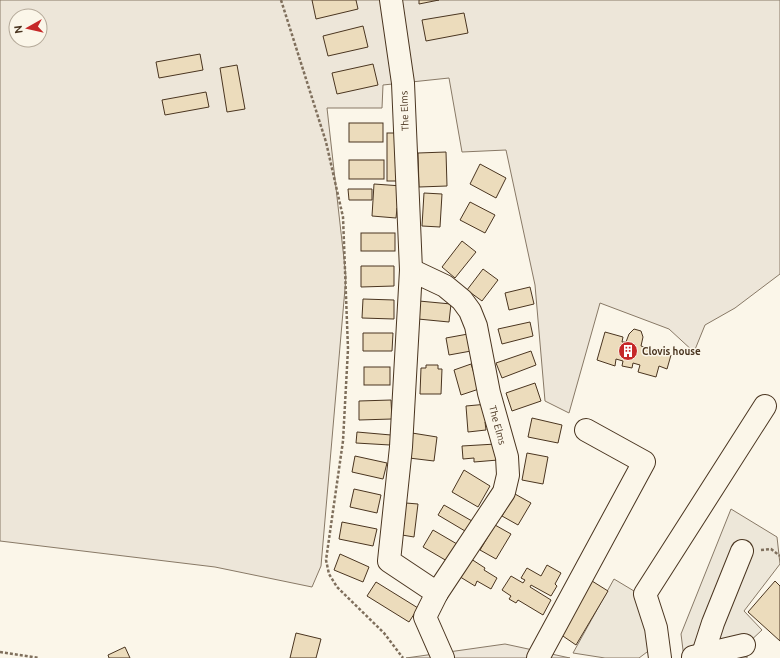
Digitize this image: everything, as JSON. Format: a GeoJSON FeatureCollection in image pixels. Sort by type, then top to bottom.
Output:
{"type":"FeatureCollection","features":[{"type":"Feature","properties":{"kind":"street","name":"The Elms"},"geometry":{"type":"LineString","coordinates":[[391,0],[403,83],[411,270],[401,447],[389,561],[437,592]]}},
{"type":"Feature","properties":{"kind":"street","name":"The Elms"},"geometry":{"type":"LineString","coordinates":[[411,270],[445,286],[462,300],[470,311],[476,326],[489,393],[507,457],[508,475],[504,492],[437,592],[425,617],[444,658]]}},
{"type":"Feature","properties":{"kind":"street"},"geometry":{"type":"LineString","coordinates":[[660,658],[656,628],[645,594],[765,406]]}},
{"type":"Feature","properties":{"kind":"street"},"geometry":{"type":"LineString","coordinates":[[538,658],[644,462],[586,430]]}},
{"type":"Feature","properties":{"kind":"street"},"geometry":{"type":"LineString","coordinates":[[696,656],[713,623],[742,551]]}},
{"type":"Feature","properties":{"kind":"street"},"geometry":{"type":"LineString","coordinates":[[696,656],[744,645]]}},
{"type":"Feature","properties":{"kind":"path"},"geometry":{"type":"LineString","coordinates":[[281,0],[326,142],[343,217],[348,349],[343,441],[326,560],[329,574],[337,586],[384,633],[403,658]]}},
{"type":"Feature","properties":{"kind":"path"},"geometry":{"type":"LineString","coordinates":[[0,652],[39,658]]}},
{"type":"Feature","properties":{"kind":"shaded area"},"geometry":{"type":"Polygon","coordinates":[[[0,0],[780,0],[780,274],[735,308],[705,325],[694,352],[669,329],[600,303],[569,413],[545,401],[535,285],[506,150],[462,152],[449,78],[383,85],[382,108],[327,108],[346,277],[321,566],[312,587],[215,567],[0,541],[0,0]]]}},
{"type":"Feature","properties":{"kind":"shaded area"},"geometry":{"type":"Polygon","coordinates":[[[731,509],[777,537],[780,564],[744,611],[762,630],[747,644],[747,658],[684,658],[681,634],[731,509]]]}},
{"type":"Feature","properties":{"kind":"shaded area"},"geometry":{"type":"Polygon","coordinates":[[[614,579],[639,594],[651,649],[639,658],[605,658],[573,653],[614,579]]]}},
{"type":"Feature","properties":{"kind":"shaded area"},"geometry":{"type":"Polygon","coordinates":[[[505,644],[570,658],[406,658],[505,644]]]}},
{"type":"Feature","properties":{"kind":"building"},"geometry":{"type":"Polygon","coordinates":[[[312,0],[356,0],[358,9],[316,19],[312,0]]]}},
{"type":"Feature","properties":{"kind":"building"},"geometry":{"type":"Polygon","coordinates":[[[419,0],[439,0],[419,4],[419,0]]]}},
{"type":"Feature","properties":{"kind":"building"},"geometry":{"type":"Polygon","coordinates":[[[464,13],[468,33],[426,41],[422,20],[464,13]]]}},
{"type":"Feature","properties":{"kind":"building"},"geometry":{"type":"Polygon","coordinates":[[[363,26],[368,47],[328,56],[323,36],[363,26]]]}},
{"type":"Feature","properties":{"kind":"building"},"geometry":{"type":"Polygon","coordinates":[[[200,54],[203,70],[159,78],[156,62],[200,54]]]}},
{"type":"Feature","properties":{"kind":"building"},"geometry":{"type":"Polygon","coordinates":[[[373,64],[378,85],[337,94],[332,73],[373,64]]]}},
{"type":"Feature","properties":{"kind":"building"},"geometry":{"type":"Polygon","coordinates":[[[237,65],[245,109],[227,112],[220,68],[237,65]]]}},
{"type":"Feature","properties":{"kind":"building"},"geometry":{"type":"Polygon","coordinates":[[[206,92],[209,107],[165,115],[162,100],[206,92]]]}},
{"type":"Feature","properties":{"kind":"building"},"geometry":{"type":"Polygon","coordinates":[[[349,123],[383,123],[383,142],[349,142],[349,123]]]}},
{"type":"Feature","properties":{"kind":"building"},"geometry":{"type":"Polygon","coordinates":[[[387,133],[402,133],[402,181],[387,181],[387,133]]]}},
{"type":"Feature","properties":{"kind":"building"},"geometry":{"type":"Polygon","coordinates":[[[446,152],[447,186],[419,187],[418,153],[446,152]]]}},
{"type":"Feature","properties":{"kind":"building"},"geometry":{"type":"Polygon","coordinates":[[[349,160],[384,160],[384,179],[349,179],[349,160]]]}},
{"type":"Feature","properties":{"kind":"building"},"geometry":{"type":"Polygon","coordinates":[[[480,164],[506,178],[496,198],[470,184],[480,164]]]}},
{"type":"Feature","properties":{"kind":"building"},"geometry":{"type":"Polygon","coordinates":[[[374,184],[402,186],[400,208],[397,208],[396,218],[372,216],[374,184]]]}},
{"type":"Feature","properties":{"kind":"building"},"geometry":{"type":"Polygon","coordinates":[[[348,189],[372,189],[372,200],[349,200],[348,189]]]}},
{"type":"Feature","properties":{"kind":"building"},"geometry":{"type":"Polygon","coordinates":[[[424,193],[442,194],[440,227],[422,226],[424,193]]]}},
{"type":"Feature","properties":{"kind":"building"},"geometry":{"type":"Polygon","coordinates":[[[470,202],[495,215],[485,233],[460,220],[470,202]]]}},
{"type":"Feature","properties":{"kind":"building"},"geometry":{"type":"Polygon","coordinates":[[[361,233],[395,233],[395,251],[361,251],[361,233]]]}},
{"type":"Feature","properties":{"kind":"building"},"geometry":{"type":"Polygon","coordinates":[[[462,241],[476,252],[455,278],[442,267],[462,241]]]}},
{"type":"Feature","properties":{"kind":"building"},"geometry":{"type":"Polygon","coordinates":[[[361,266],[394,266],[394,286],[361,287],[361,266]]]}},
{"type":"Feature","properties":{"kind":"building"},"geometry":{"type":"Polygon","coordinates":[[[483,269],[498,280],[482,301],[467,290],[483,269]]]}},
{"type":"Feature","properties":{"kind":"building"},"geometry":{"type":"Polygon","coordinates":[[[530,287],[534,304],[509,310],[505,293],[530,287]]]}},
{"type":"Feature","properties":{"kind":"building"},"geometry":{"type":"Polygon","coordinates":[[[363,299],[394,300],[394,319],[362,318],[363,299]]]}},
{"type":"Feature","properties":{"kind":"building"},"geometry":{"type":"Polygon","coordinates":[[[419,301],[451,304],[449,322],[418,319],[419,301]]]}},
{"type":"Feature","properties":{"kind":"building"},"geometry":{"type":"Polygon","coordinates":[[[530,322],[533,336],[502,344],[498,329],[530,322]]]}},
{"type":"Feature","properties":{"kind":"building","name":"Clovis house"},"geometry":{"type":"Polygon","coordinates":[[[634,329],[641,331],[643,337],[641,346],[671,355],[667,369],[659,366],[656,377],[638,372],[640,365],[633,363],[632,368],[622,366],[623,361],[616,359],[615,366],[597,360],[605,332],[623,337],[622,342],[626,342],[629,334],[634,329]]]}},
{"type":"Feature","properties":{"kind":"building"},"geometry":{"type":"Polygon","coordinates":[[[363,333],[393,333],[392,351],[363,351],[363,333]]]}},
{"type":"Feature","properties":{"kind":"building"},"geometry":{"type":"Polygon","coordinates":[[[468,334],[471,351],[449,355],[446,338],[468,334]]]}},
{"type":"Feature","properties":{"kind":"building"},"geometry":{"type":"Polygon","coordinates":[[[531,351],[536,365],[502,378],[496,363],[531,351]]]}},
{"type":"Feature","properties":{"kind":"building"},"geometry":{"type":"Polygon","coordinates":[[[471,364],[479,389],[461,395],[454,370],[471,364]]]}},
{"type":"Feature","properties":{"kind":"building"},"geometry":{"type":"Polygon","coordinates":[[[426,365],[438,365],[438,369],[442,369],[441,394],[420,394],[421,368],[426,368],[426,365]]]}},
{"type":"Feature","properties":{"kind":"building"},"geometry":{"type":"Polygon","coordinates":[[[364,367],[390,367],[390,385],[364,385],[364,367]]]}},
{"type":"Feature","properties":{"kind":"building"},"geometry":{"type":"Polygon","coordinates":[[[535,383],[541,401],[512,411],[506,393],[535,383]]]}},
{"type":"Feature","properties":{"kind":"building"},"geometry":{"type":"Polygon","coordinates":[[[391,400],[392,419],[359,420],[359,401],[391,400]]]}},
{"type":"Feature","properties":{"kind":"building"},"geometry":{"type":"Polygon","coordinates":[[[488,404],[490,421],[485,422],[486,430],[468,432],[466,406],[488,404]]]}},
{"type":"Feature","properties":{"kind":"building"},"geometry":{"type":"Polygon","coordinates":[[[532,418],[562,425],[558,443],[528,437],[532,418]]]}},
{"type":"Feature","properties":{"kind":"building"},"geometry":{"type":"Polygon","coordinates":[[[357,432],[391,435],[390,445],[356,443],[357,432]]]}},
{"type":"Feature","properties":{"kind":"building"},"geometry":{"type":"Polygon","coordinates":[[[412,433],[437,437],[434,461],[409,458],[412,433]]]}},
{"type":"Feature","properties":{"kind":"building"},"geometry":{"type":"Polygon","coordinates":[[[496,444],[498,460],[474,462],[474,458],[463,459],[462,446],[496,444]]]}},
{"type":"Feature","properties":{"kind":"building"},"geometry":{"type":"Polygon","coordinates":[[[527,453],[548,457],[543,484],[522,480],[527,453]]]}},
{"type":"Feature","properties":{"kind":"building"},"geometry":{"type":"Polygon","coordinates":[[[355,456],[387,463],[383,479],[352,472],[355,456]]]}},
{"type":"Feature","properties":{"kind":"building"},"geometry":{"type":"Polygon","coordinates":[[[464,470],[490,486],[478,507],[452,492],[464,470]]]}},
{"type":"Feature","properties":{"kind":"building"},"geometry":{"type":"Polygon","coordinates":[[[354,489],[381,495],[377,513],[350,507],[354,489]]]}},
{"type":"Feature","properties":{"kind":"building"},"geometry":{"type":"Polygon","coordinates":[[[515,494],[531,503],[518,525],[502,516],[515,494]]]}},
{"type":"Feature","properties":{"kind":"building"},"geometry":{"type":"Polygon","coordinates":[[[406,503],[418,504],[414,537],[402,535],[406,503]]]}},
{"type":"Feature","properties":{"kind":"building"},"geometry":{"type":"Polygon","coordinates":[[[444,505],[472,521],[465,531],[438,515],[444,505]]]}},
{"type":"Feature","properties":{"kind":"building"},"geometry":{"type":"Polygon","coordinates":[[[342,522],[377,529],[373,546],[339,539],[342,522]]]}},
{"type":"Feature","properties":{"kind":"building"},"geometry":{"type":"Polygon","coordinates":[[[495,525],[511,534],[496,559],[480,550],[495,525]]]}},
{"type":"Feature","properties":{"kind":"building"},"geometry":{"type":"Polygon","coordinates":[[[433,530],[457,544],[447,561],[423,547],[433,530]]]}},
{"type":"Feature","properties":{"kind":"building"},"geometry":{"type":"Polygon","coordinates":[[[340,554],[369,567],[363,582],[334,570],[340,554]]]}},
{"type":"Feature","properties":{"kind":"building"},"geometry":{"type":"Polygon","coordinates":[[[468,557],[497,578],[491,589],[477,581],[475,586],[457,575],[468,557]]]}},
{"type":"Feature","properties":{"kind":"building"},"geometry":{"type":"Polygon","coordinates":[[[547,565],[561,573],[555,584],[557,586],[551,596],[531,585],[530,587],[551,600],[543,615],[518,600],[516,603],[509,599],[511,596],[502,590],[511,576],[523,583],[525,580],[521,578],[527,568],[541,576],[547,565]]]}},
{"type":"Feature","properties":{"kind":"building"},"geometry":{"type":"Polygon","coordinates":[[[592,581],[608,591],[576,645],[560,634],[592,581]]]}},
{"type":"Feature","properties":{"kind":"building"},"geometry":{"type":"Polygon","coordinates":[[[775,581],[780,586],[780,641],[748,612],[775,581]]]}},
{"type":"Feature","properties":{"kind":"building"},"geometry":{"type":"Polygon","coordinates":[[[376,582],[418,608],[409,622],[367,596],[376,582]]]}},
{"type":"Feature","properties":{"kind":"building"},"geometry":{"type":"Polygon","coordinates":[[[296,633],[321,639],[316,658],[290,658],[296,633]]]}},
{"type":"Feature","properties":{"kind":"building"},"geometry":{"type":"Polygon","coordinates":[[[125,647],[130,658],[109,658],[108,655],[125,647]]]}},
{"type":"Feature","properties":{"kind":"place","name":"Clovis house"},"geometry":{"type":"Point","coordinates":[628,351]}}]}
